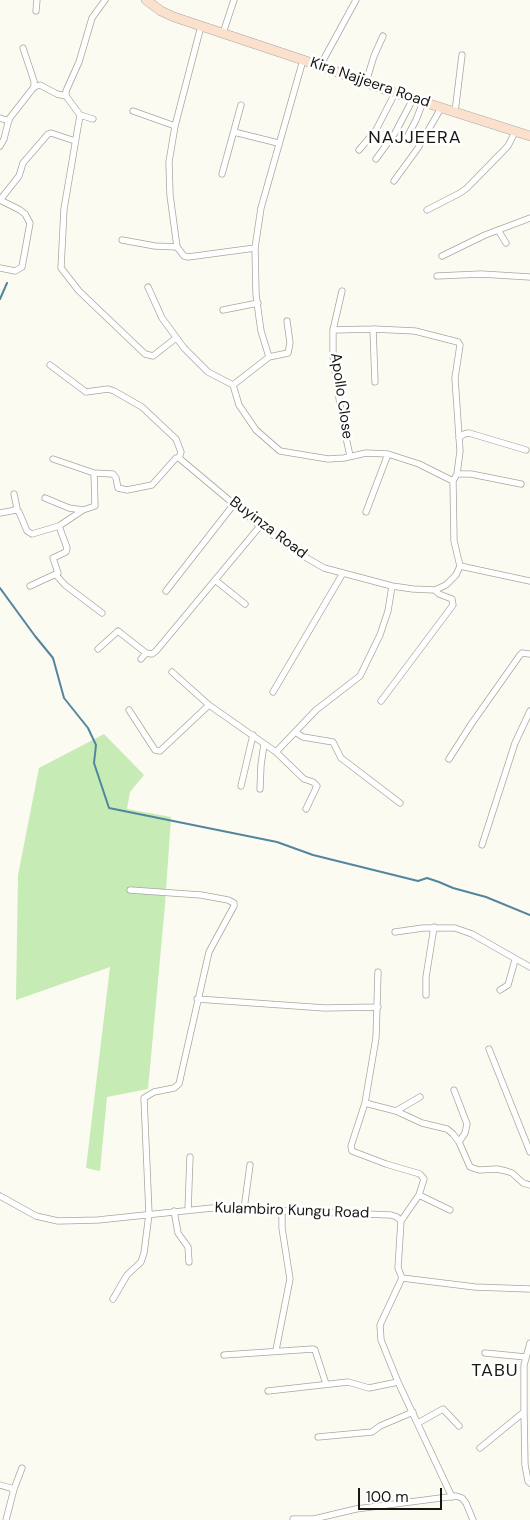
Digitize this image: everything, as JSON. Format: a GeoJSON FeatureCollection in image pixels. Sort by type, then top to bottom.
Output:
{"type":"FeatureCollection","features":[{"type":"Feature","properties":{"kind":"main road","name":"Kira Najjeera Road"},"geometry":{"type":"LineString","coordinates":[[150,1],[174,17],[395,93],[530,136]]}},
{"type":"Feature","properties":{"kind":"street"},"geometry":{"type":"LineString","coordinates":[[36,11],[37,0]]}},
{"type":"Feature","properties":{"kind":"street"},"geometry":{"type":"LineString","coordinates":[[93,119],[80,115],[66,96],[66,91],[79,62],[92,18],[104,0]]}},
{"type":"Feature","properties":{"kind":"street"},"geometry":{"type":"LineString","coordinates":[[223,33],[234,0]]}},
{"type":"Feature","properties":{"kind":"street"},"geometry":{"type":"LineString","coordinates":[[320,66],[356,0]]}},
{"type":"Feature","properties":{"kind":"street"},"geometry":{"type":"LineString","coordinates":[[206,28],[176,126],[169,162],[170,195],[177,247],[184,256],[188,257],[254,248]]}},
{"type":"Feature","properties":{"kind":"street"},"geometry":{"type":"LineString","coordinates":[[366,82],[374,56],[383,36]]}},
{"type":"Feature","properties":{"kind":"street"},"geometry":{"type":"LineString","coordinates":[[23,48],[34,81],[34,87]]}},
{"type":"Feature","properties":{"kind":"street"},"geometry":{"type":"LineString","coordinates":[[455,112],[462,55]]}},
{"type":"Feature","properties":{"kind":"street"},"geometry":{"type":"LineString","coordinates":[[269,357],[261,331],[254,248],[258,219],[303,60]]}},
{"type":"Feature","properties":{"kind":"street"},"geometry":{"type":"LineString","coordinates":[[0,146],[9,121],[34,87],[40,85],[57,94],[66,96]]}},
{"type":"Feature","properties":{"kind":"street"},"geometry":{"type":"LineString","coordinates":[[359,150],[376,130],[395,93]]}},
{"type":"Feature","properties":{"kind":"street"},"geometry":{"type":"LineString","coordinates":[[376,159],[395,133],[413,98]]}},
{"type":"Feature","properties":{"kind":"street"},"geometry":{"type":"LineString","coordinates":[[406,139],[423,102]]}},
{"type":"Feature","properties":{"kind":"street"},"geometry":{"type":"LineString","coordinates":[[222,174],[241,105]]}},
{"type":"Feature","properties":{"kind":"street"},"geometry":{"type":"LineString","coordinates":[[394,181],[418,148],[442,108]]}},
{"type":"Feature","properties":{"kind":"street"},"geometry":{"type":"LineString","coordinates":[[133,111],[176,126]]}},
{"type":"Feature","properties":{"kind":"street"},"geometry":{"type":"LineString","coordinates":[[80,115],[64,209],[61,268],[79,291],[145,354],[153,356],[176,338]]}},
{"type":"Feature","properties":{"kind":"street"},"geometry":{"type":"LineString","coordinates":[[0,118],[9,121]]}},
{"type":"Feature","properties":{"kind":"street"},"geometry":{"type":"LineString","coordinates":[[234,132],[278,143]]}},
{"type":"Feature","properties":{"kind":"street"},"geometry":{"type":"LineString","coordinates":[[427,210],[467,188],[508,146],[515,132]]}},
{"type":"Feature","properties":{"kind":"street"},"geometry":{"type":"LineString","coordinates":[[0,268],[15,271],[22,267],[30,223],[25,214],[20,210],[0,200],[19,176],[23,163],[48,134],[51,133],[75,141]]}},
{"type":"Feature","properties":{"kind":"street"},"geometry":{"type":"LineString","coordinates":[[442,256],[498,230],[530,218]]}},
{"type":"Feature","properties":{"kind":"street"},"geometry":{"type":"LineString","coordinates":[[498,230],[506,243]]}},
{"type":"Feature","properties":{"kind":"street"},"geometry":{"type":"LineString","coordinates":[[122,240],[155,246],[177,247]]}},
{"type":"Feature","properties":{"kind":"street"},"geometry":{"type":"LineString","coordinates":[[437,276],[473,274],[530,276]]}},
{"type":"Feature","properties":{"kind":"street"},"geometry":{"type":"LineString","coordinates":[[148,287],[162,318],[176,338],[201,366],[232,385],[236,400],[243,413],[256,430],[276,448],[284,452],[328,459],[350,456]]}},
{"type":"Feature","properties":{"kind":"street","name":"Apollo Close"},"geometry":{"type":"LineString","coordinates":[[342,291],[333,330],[333,356],[350,456],[366,453],[388,454],[419,464],[453,480]]}},
{"type":"Feature","properties":{"kind":"street"},"geometry":{"type":"LineString","coordinates":[[223,310],[258,303]]}},
{"type":"Feature","properties":{"kind":"street"},"geometry":{"type":"LineString","coordinates":[[232,385],[269,357],[288,353],[290,343],[287,321]]}},
{"type":"Feature","properties":{"kind":"street"},"geometry":{"type":"LineString","coordinates":[[373,329],[375,382]]}},
{"type":"Feature","properties":{"kind":"street"},"geometry":{"type":"LineString","coordinates":[[333,330],[415,331],[458,342],[460,345],[456,378],[460,451],[457,474],[453,480],[454,542],[460,566],[456,575],[446,585],[435,590],[452,600],[453,605],[381,701]]}},
{"type":"Feature","properties":{"kind":"street"},"geometry":{"type":"LineString","coordinates":[[50,365],[86,392],[108,389],[142,407],[176,439],[181,452],[180,458],[176,458],[152,485],[121,490],[118,488],[113,474],[94,473],[53,459]]}},
{"type":"Feature","properties":{"kind":"street"},"geometry":{"type":"LineString","coordinates":[[459,438],[469,433],[526,450]]}},
{"type":"Feature","properties":{"kind":"street"},"geometry":{"type":"LineString","coordinates":[[366,512],[388,454]]}},
{"type":"Feature","properties":{"kind":"street","name":"Buyinza Road"},"geometry":{"type":"LineString","coordinates":[[180,458],[260,526],[318,565],[392,586],[413,590],[435,590]]}},
{"type":"Feature","properties":{"kind":"street"},"geometry":{"type":"LineString","coordinates":[[0,513],[14,510],[19,512],[26,530],[30,533],[37,533],[59,526],[83,510],[94,507],[96,504],[94,473]]}},
{"type":"Feature","properties":{"kind":"street"},"geometry":{"type":"LineString","coordinates":[[457,474],[471,474],[521,484]]}},
{"type":"Feature","properties":{"kind":"street"},"geometry":{"type":"LineString","coordinates":[[14,494],[17,508],[14,510]]}},
{"type":"Feature","properties":{"kind":"street"},"geometry":{"type":"LineString","coordinates":[[45,498],[69,508],[83,510]]}},
{"type":"Feature","properties":{"kind":"street"},"geometry":{"type":"LineString","coordinates":[[166,591],[234,504]]}},
{"type":"Feature","properties":{"kind":"street"},"geometry":{"type":"LineString","coordinates":[[56,575],[58,572],[52,561],[53,558],[66,552],[68,548],[59,526]]}},
{"type":"Feature","properties":{"kind":"street"},"geometry":{"type":"LineString","coordinates":[[98,649],[118,631],[146,653],[152,654],[159,649],[260,526]]}},
{"type":"Feature","properties":{"kind":"street"},"geometry":{"type":"LineString","coordinates":[[460,566],[530,581]]}},
{"type":"Feature","properties":{"kind":"street"},"geometry":{"type":"LineString","coordinates":[[273,692],[343,573]]}},
{"type":"Feature","properties":{"kind":"street"},"geometry":{"type":"LineString","coordinates":[[30,586],[56,575]]}},
{"type":"Feature","properties":{"kind":"street"},"geometry":{"type":"LineString","coordinates":[[56,575],[65,585],[102,612]]}},
{"type":"Feature","properties":{"kind":"street"},"geometry":{"type":"LineString","coordinates":[[215,580],[244,604]]}},
{"type":"Feature","properties":{"kind":"street"},"geometry":{"type":"LineString","coordinates":[[276,752],[323,704],[360,676],[380,635],[388,611],[392,586]]}},
{"type":"Feature","properties":{"kind":"street"},"geometry":{"type":"LineString","coordinates":[[141,659],[146,653]]}},
{"type":"Feature","properties":{"kind":"street"},"geometry":{"type":"LineString","coordinates":[[449,758],[520,655],[522,653],[530,654]]}},
{"type":"Feature","properties":{"kind":"street"},"geometry":{"type":"LineString","coordinates":[[172,672],[209,704],[276,752],[304,779],[313,782],[317,786],[306,809]]}},
{"type":"Feature","properties":{"kind":"street"},"geometry":{"type":"LineString","coordinates":[[129,710],[155,750],[160,751],[209,704]]}},
{"type":"Feature","properties":{"kind":"street"},"geometry":{"type":"LineString","coordinates":[[482,845],[515,743],[530,711]]}},
{"type":"Feature","properties":{"kind":"street"},"geometry":{"type":"LineString","coordinates":[[295,732],[303,737],[333,742],[341,758],[400,803]]}},
{"type":"Feature","properties":{"kind":"street"},"geometry":{"type":"LineString","coordinates":[[241,786],[253,735]]}},
{"type":"Feature","properties":{"kind":"street"},"geometry":{"type":"LineString","coordinates":[[260,789],[264,744]]}},
{"type":"Feature","properties":{"kind":"street"},"geometry":{"type":"LineString","coordinates":[[263,753],[270,748]]}},
{"type":"Feature","properties":{"kind":"street"},"geometry":{"type":"LineString","coordinates":[[112,1299],[127,1275],[143,1260],[149,1214],[144,1098],[154,1092],[174,1088],[179,1084],[209,952],[234,903],[228,900],[201,895],[130,890]]}},
{"type":"Feature","properties":{"kind":"street"},"geometry":{"type":"LineString","coordinates":[[395,932],[434,927],[464,930],[530,967]]}},
{"type":"Feature","properties":{"kind":"street"},"geometry":{"type":"LineString","coordinates":[[426,995],[426,977],[434,927]]}},
{"type":"Feature","properties":{"kind":"street"},"geometry":{"type":"LineString","coordinates":[[500,990],[508,985],[515,960]]}},
{"type":"Feature","properties":{"kind":"street"},"geometry":{"type":"LineString","coordinates":[[378,972],[376,1038],[365,1103],[351,1146],[352,1151],[420,1174],[424,1179],[419,1195],[401,1221],[398,1268],[402,1278],[382,1319],[379,1330],[381,1340],[398,1382],[452,1497]]}},
{"type":"Feature","properties":{"kind":"street"},"geometry":{"type":"LineString","coordinates":[[197,999],[325,1008],[378,1007]]}},
{"type":"Feature","properties":{"kind":"street"},"geometry":{"type":"LineString","coordinates":[[489,1049],[530,1152]]}},
{"type":"Feature","properties":{"kind":"street"},"geometry":{"type":"LineString","coordinates":[[454,1090],[467,1124],[465,1133],[459,1142]]}},
{"type":"Feature","properties":{"kind":"street"},"geometry":{"type":"LineString","coordinates":[[396,1111],[420,1097]]}},
{"type":"Feature","properties":{"kind":"street"},"geometry":{"type":"LineString","coordinates":[[365,1103],[396,1111],[422,1123],[447,1129],[459,1142],[466,1159],[473,1168],[506,1171],[512,1173],[523,1183],[530,1185]]}},
{"type":"Feature","properties":{"kind":"street"},"geometry":{"type":"LineString","coordinates":[[188,1210],[190,1157]]}},
{"type":"Feature","properties":{"kind":"street"},"geometry":{"type":"LineString","coordinates":[[244,1209],[250,1166]]}},
{"type":"Feature","properties":{"kind":"street"},"geometry":{"type":"LineString","coordinates":[[419,1195],[450,1210]]}},
{"type":"Feature","properties":{"kind":"street","name":"Kulambiro Kungu Road"},"geometry":{"type":"LineString","coordinates":[[0,1196],[36,1216],[58,1221],[98,1220],[212,1208],[384,1214],[397,1217],[401,1221]]}},
{"type":"Feature","properties":{"kind":"street"},"geometry":{"type":"LineString","coordinates":[[174,1211],[178,1233],[188,1247],[189,1262]]}},
{"type":"Feature","properties":{"kind":"street"},"geometry":{"type":"LineString","coordinates":[[276,1350],[290,1279],[282,1228],[282,1211]]}},
{"type":"Feature","properties":{"kind":"street"},"geometry":{"type":"LineString","coordinates":[[402,1278],[475,1287],[530,1289]]}},
{"type":"Feature","properties":{"kind":"street"},"geometry":{"type":"LineString","coordinates":[[530,1342],[526,1357],[527,1380],[524,1412],[528,1481],[530,1483]]}},
{"type":"Feature","properties":{"kind":"street"},"geometry":{"type":"LineString","coordinates":[[224,1355],[276,1350],[314,1350],[326,1384]]}},
{"type":"Feature","properties":{"kind":"street"},"geometry":{"type":"LineString","coordinates":[[484,1353],[526,1357]]}},
{"type":"Feature","properties":{"kind":"street"},"geometry":{"type":"LineString","coordinates":[[268,1391],[348,1382],[369,1388],[398,1382]]}},
{"type":"Feature","properties":{"kind":"street"},"geometry":{"type":"LineString","coordinates":[[418,1423],[443,1409],[459,1426]]}},
{"type":"Feature","properties":{"kind":"street"},"geometry":{"type":"LineString","coordinates":[[318,1437],[372,1432],[380,1426],[413,1412]]}},
{"type":"Feature","properties":{"kind":"street"},"geometry":{"type":"LineString","coordinates":[[480,1448],[524,1412]]}},
{"type":"Feature","properties":{"kind":"street"},"geometry":{"type":"LineString","coordinates":[[6,1520],[22,1468]]}},
{"type":"Feature","properties":{"kind":"street"},"geometry":{"type":"LineString","coordinates":[[0,1484],[14,1489]]}},
{"type":"Feature","properties":{"kind":"street"},"geometry":{"type":"LineString","coordinates":[[293,1519],[314,1519],[356,1509],[460,1497],[463,1499],[473,1520]]}},
{"type":"Feature","properties":{"kind":"green space"},"geometry":{"type":"Polygon","coordinates":[[[104,734],[144,775],[130,792],[127,809],[171,817],[148,1089],[107,1097],[100,1171],[86,1168],[110,967],[16,1000],[18,875],[39,768],[104,734]]]}},
{"type":"Feature","properties":{"kind":"waterway"},"geometry":{"type":"LineString","coordinates":[[0,299],[7,283]]}},
{"type":"Feature","properties":{"kind":"waterway"},"geometry":{"type":"LineString","coordinates":[[0,588],[53,658],[64,698],[88,728],[96,745],[94,763],[109,808],[277,842],[313,855],[418,881],[427,878],[453,888],[486,897],[530,915]]}},
{"type":"Feature","properties":{"kind":"district","name":"NAJJEERA"},"geometry":{"type":"Point","coordinates":[415,138]}},
{"type":"Feature","properties":{"kind":"district","name":"TABU"},"geometry":{"type":"Point","coordinates":[495,1371]}}]}
